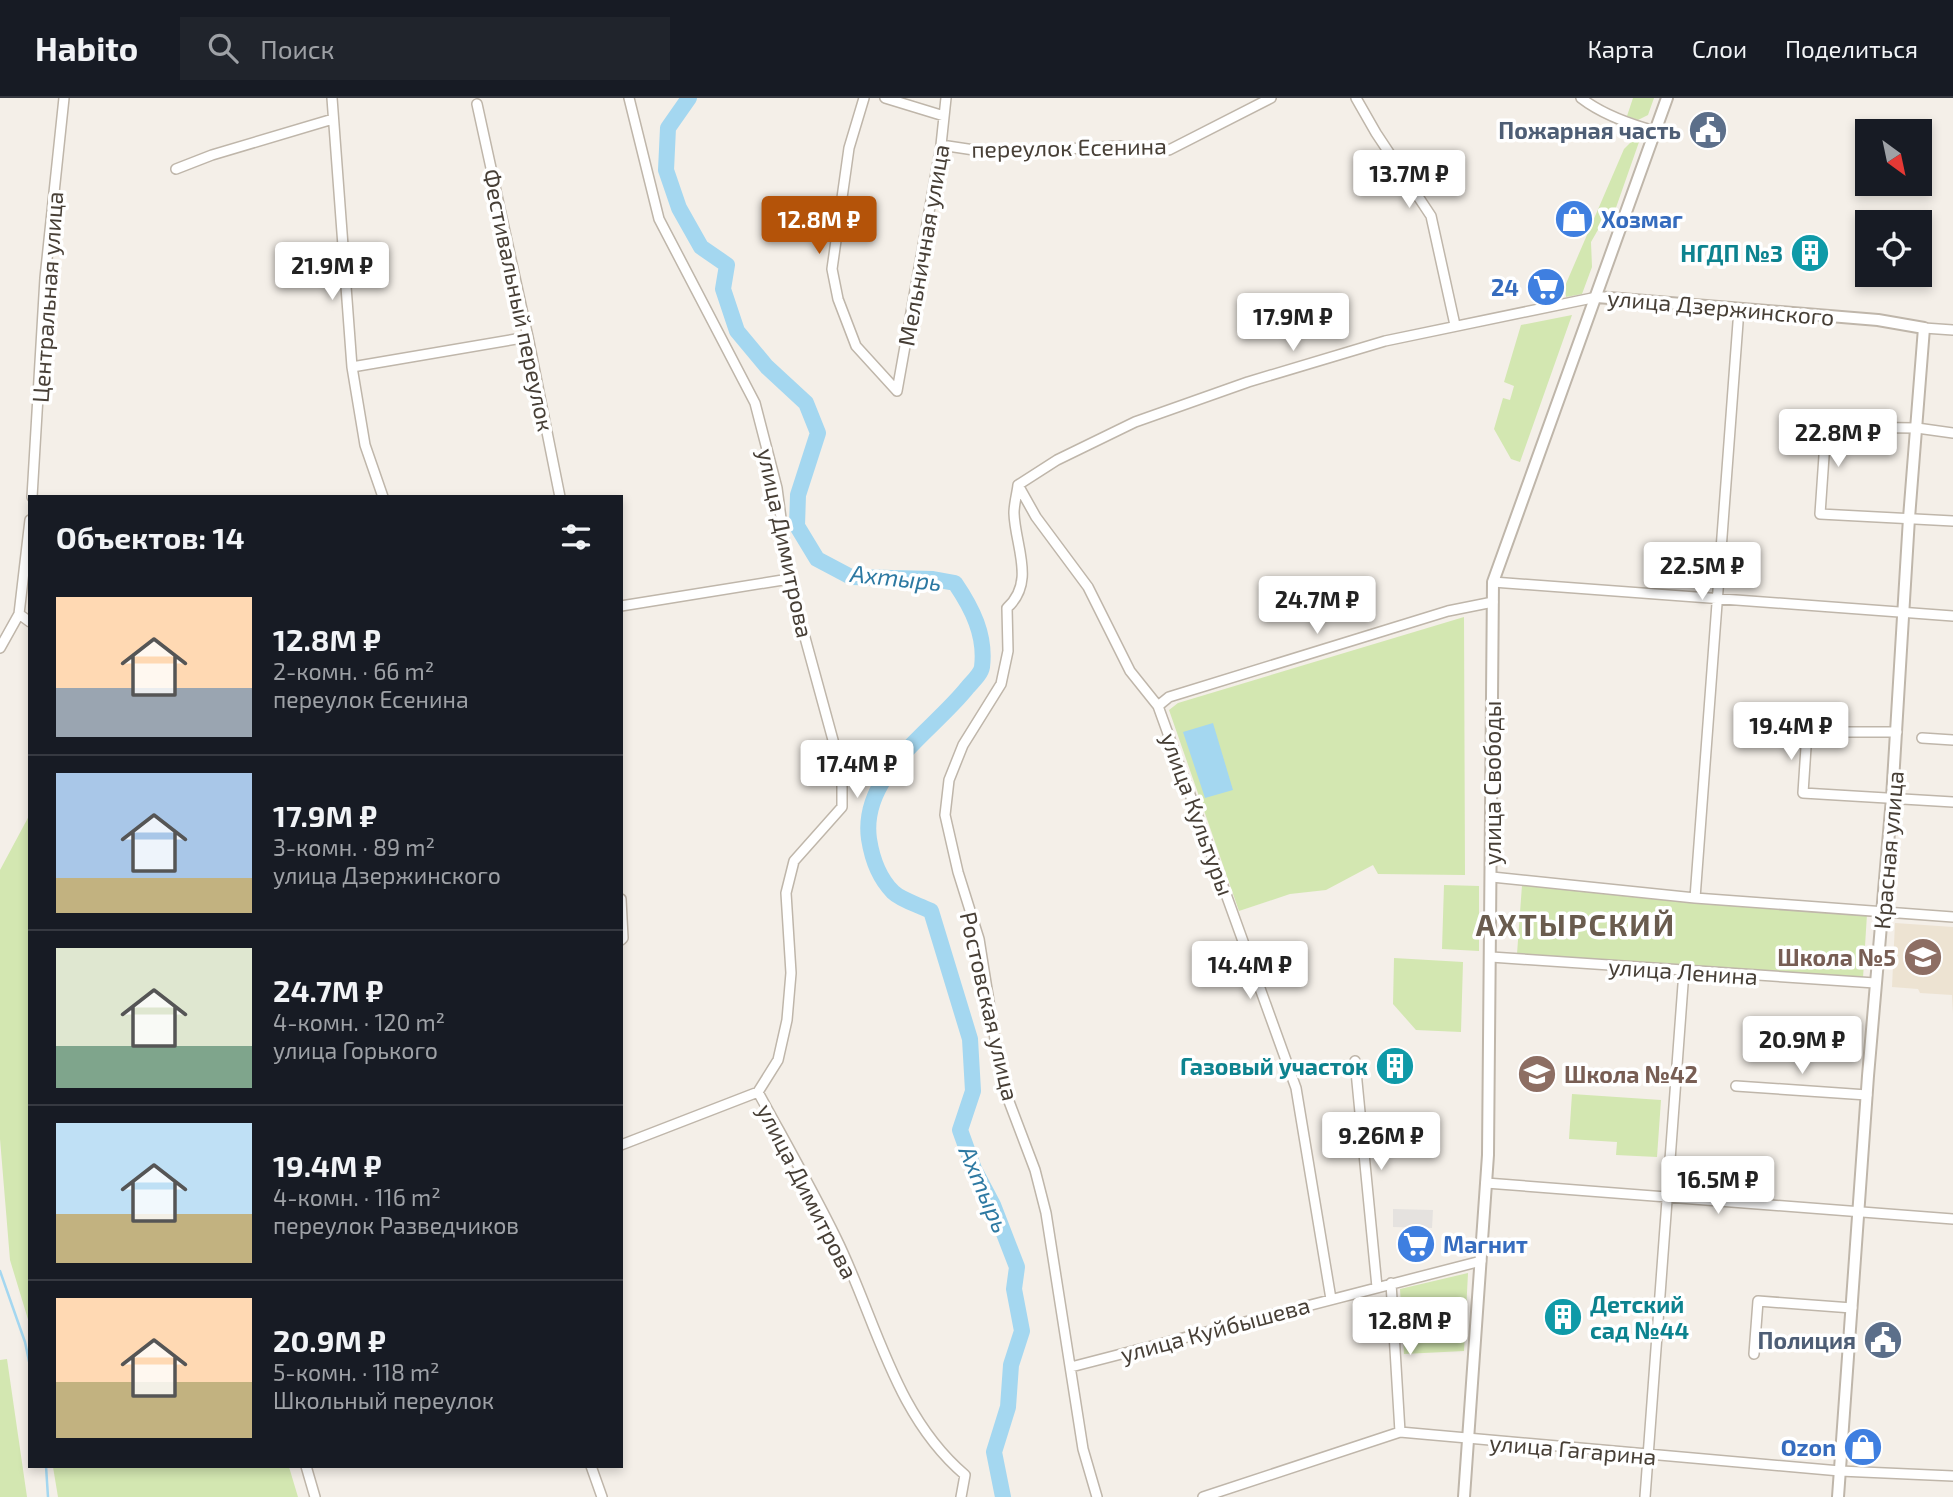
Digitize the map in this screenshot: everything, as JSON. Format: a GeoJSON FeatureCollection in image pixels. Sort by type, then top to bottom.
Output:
{"type":"FeatureCollection","features":[{"type":"Feature","properties":{"kind":"street","name":"Центральная улица"},"geometry":{"type":"LineString","coordinates":[[32,495],[45,278],[64,98]]}},
{"type":"Feature","properties":{"kind":"street"},"geometry":{"type":"LineString","coordinates":[[332,98],[352,367],[365,445],[382,495]]}},
{"type":"Feature","properties":{"kind":"street","name":"улица Димитрова"},"geometry":{"type":"LineString","coordinates":[[628,98],[659,219],[755,403],[777,488],[789,579],[842,773],[842,807],[794,861],[786,893],[791,973],[788,1020],[778,1060],[758,1092],[837,1239],[898,1387],[945,1458],[965,1475],[961,1497]]}},
{"type":"Feature","properties":{"kind":"street","name":"Мельничная улица"},"geometry":{"type":"LineString","coordinates":[[864,98],[849,148],[832,269],[838,299],[856,346],[897,391],[946,98]]}},
{"type":"Feature","properties":{"kind":"street"},"geometry":{"type":"LineString","coordinates":[[885,98],[944,116]]}},
{"type":"Feature","properties":{"kind":"street","name":"переулок Есенина"},"geometry":{"type":"LineString","coordinates":[[940,145],[994,153],[1119,146],[1169,150],[1271,98]]}},
{"type":"Feature","properties":{"kind":"street"},"geometry":{"type":"LineString","coordinates":[[1356,98],[1431,216],[1455,325]]}},
{"type":"Feature","properties":{"kind":"street","name":"улица Свободы"},"geometry":{"type":"LineString","coordinates":[[1464,1497],[1486,1183],[1492,877],[1493,582],[1667,98]]}},
{"type":"Feature","properties":{"kind":"street"},"geometry":{"type":"LineString","coordinates":[[1584,99],[1628,124],[1655,131]]}},
{"type":"Feature","properties":{"kind":"street","name":"Фестивальный переулок"},"geometry":{"type":"LineString","coordinates":[[477,104],[560,495]]}},
{"type":"Feature","properties":{"kind":"street"},"geometry":{"type":"LineString","coordinates":[[176,169],[212,155],[333,119]]}},
{"type":"Feature","properties":{"kind":"street","name":"улица Дзержинского"},"geometry":{"type":"LineString","coordinates":[[1018,485],[1057,460],[1135,422],[1248,382],[1385,341],[1597,297],[1878,320],[1953,330]]}},
{"type":"Feature","properties":{"kind":"street"},"geometry":{"type":"LineString","coordinates":[[1695,898],[1739,309]]}},
{"type":"Feature","properties":{"kind":"street","name":"Красная улица"},"geometry":{"type":"LineString","coordinates":[[1838,1497],[1875,983],[1897,732],[1909,518],[1924,328]]}},
{"type":"Feature","properties":{"kind":"street"},"geometry":{"type":"LineString","coordinates":[[352,367],[528,337]]}},
{"type":"Feature","properties":{"kind":"street"},"geometry":{"type":"LineString","coordinates":[[1953,433],[1917,428],[1826,427],[1820,514],[1953,521]]}},
{"type":"Feature","properties":{"kind":"street","name":"улица Культуры"},"geometry":{"type":"LineString","coordinates":[[1018,485],[1036,517],[1088,587],[1130,671],[1158,706],[1296,1088],[1331,1299]]}},
{"type":"Feature","properties":{"kind":"street","name":"Ростовская улица"},"geometry":{"type":"LineString","coordinates":[[1018,485],[1014,512],[1023,576],[1018,598],[1007,608],[1008,650],[1003,673],[1000,684],[964,745],[949,780],[945,815],[958,872],[979,939],[1002,1083],[1035,1170],[1046,1213],[1083,1449],[1097,1497]]}},
{"type":"Feature","properties":{"kind":"street"},"geometry":{"type":"LineString","coordinates":[[0,648],[19,614],[28,537]]}},
{"type":"Feature","properties":{"kind":"street"},"geometry":{"type":"LineString","coordinates":[[623,606],[789,579]]}},
{"type":"Feature","properties":{"kind":"street"},"geometry":{"type":"LineString","coordinates":[[1493,582],[1953,615]]}},
{"type":"Feature","properties":{"kind":"street"},"geometry":{"type":"LineString","coordinates":[[1158,706],[1168,697],[1448,611],[1493,602]]}},
{"type":"Feature","properties":{"kind":"street"},"geometry":{"type":"LineString","coordinates":[[19,614],[28,621]]}},
{"type":"Feature","properties":{"kind":"street"},"geometry":{"type":"LineString","coordinates":[[1897,732],[1807,732],[1803,793],[1953,803]]}},
{"type":"Feature","properties":{"kind":"street"},"geometry":{"type":"LineString","coordinates":[[1922,738],[1953,740]]}},
{"type":"Feature","properties":{"kind":"street"},"geometry":{"type":"LineString","coordinates":[[1492,877],[1695,898],[1953,917]]}},
{"type":"Feature","properties":{"kind":"street","name":"улица Ленина"},"geometry":{"type":"LineString","coordinates":[[1491,957],[1875,983]]}},
{"type":"Feature","properties":{"kind":"street"},"geometry":{"type":"LineString","coordinates":[[1645,1497],[1684,971]]}},
{"type":"Feature","properties":{"kind":"street"},"geometry":{"type":"LineString","coordinates":[[1354,1061],[1377,1287]]}},
{"type":"Feature","properties":{"kind":"street"},"geometry":{"type":"LineString","coordinates":[[1736,1086],[1867,1095]]}},
{"type":"Feature","properties":{"kind":"street"},"geometry":{"type":"LineString","coordinates":[[623,1143],[758,1092]]}},
{"type":"Feature","properties":{"kind":"street"},"geometry":{"type":"LineString","coordinates":[[1486,1183],[1953,1219]]}},
{"type":"Feature","properties":{"kind":"street","name":"улица Куйбышева"},"geometry":{"type":"LineString","coordinates":[[1071,1367],[1481,1261]]}},
{"type":"Feature","properties":{"kind":"street"},"geometry":{"type":"LineString","coordinates":[[1391,1283],[1400,1432]]}},
{"type":"Feature","properties":{"kind":"street"},"geometry":{"type":"LineString","coordinates":[[1754,1354],[1758,1301],[1852,1308]]}},
{"type":"Feature","properties":{"kind":"street","name":"улица Гагарина"},"geometry":{"type":"LineString","coordinates":[[1203,1497],[1400,1432],[1840,1471],[1953,1476]]}},
{"type":"Feature","properties":{"kind":"street"},"geometry":{"type":"LineString","coordinates":[[307,1468],[315,1497]]}},
{"type":"Feature","properties":{"kind":"street"},"geometry":{"type":"LineString","coordinates":[[592,1468],[602,1497]]}},
{"type":"Feature","properties":{"kind":"shaded area","name":"Школа №5"},"geometry":{"type":"Polygon","coordinates":[[[1895,923],[1953,927],[1953,1014],[1952,995],[1920,993],[1918,989],[1892,987],[1895,923]]]}},
{"type":"Feature","properties":{"kind":"shaded area"},"geometry":{"type":"Polygon","coordinates":[[[1393,1209],[1433,1210],[1432,1228],[1393,1227],[1393,1209]]]}},
{"type":"Feature","properties":{"kind":"green space"},"geometry":{"type":"Polygon","coordinates":[[[1633,98],[1654,98],[1648,115],[1638,120],[1627,116],[1633,98]]]}},
{"type":"Feature","properties":{"kind":"green space"},"geometry":{"type":"Polygon","coordinates":[[[1632,141],[1639,142],[1612,219],[1599,228],[1591,242],[1592,267],[1582,294],[1566,297],[1565,286],[1624,149],[1632,141]]]}},
{"type":"Feature","properties":{"kind":"green space"},"geometry":{"type":"Polygon","coordinates":[[[1572,315],[1520,462],[1511,459],[1494,429],[1503,398],[1510,400],[1514,386],[1504,382],[1521,325],[1572,315]]]}},
{"type":"Feature","properties":{"kind":"green space"},"geometry":{"type":"Polygon","coordinates":[[[1464,617],[1465,875],[1378,874],[1373,865],[1326,890],[1290,894],[1239,911],[1169,710],[1178,703],[1464,617]]]}},
{"type":"Feature","properties":{"kind":"green space"},"geometry":{"type":"Polygon","coordinates":[[[28,818],[28,1319],[10,1260],[0,1139],[0,870],[28,818]]]}},
{"type":"Feature","properties":{"kind":"green space"},"geometry":{"type":"Polygon","coordinates":[[[1444,885],[1479,886],[1479,951],[1442,949],[1444,885]]]}},
{"type":"Feature","properties":{"kind":"green space"},"geometry":{"type":"Polygon","coordinates":[[[1522,885],[1867,914],[1863,978],[1517,954],[1522,885]]]}},
{"type":"Feature","properties":{"kind":"green space"},"geometry":{"type":"Polygon","coordinates":[[[1394,958],[1463,962],[1461,1032],[1416,1030],[1393,1004],[1394,958]]]}},
{"type":"Feature","properties":{"kind":"green space"},"geometry":{"type":"Polygon","coordinates":[[[1572,1094],[1661,1100],[1657,1157],[1616,1155],[1617,1142],[1569,1139],[1572,1094]]]}},
{"type":"Feature","properties":{"kind":"green space"},"geometry":{"type":"Polygon","coordinates":[[[1468,1273],[1464,1351],[1404,1354],[1400,1289],[1468,1273]]]}},
{"type":"Feature","properties":{"kind":"green space"},"geometry":{"type":"Polygon","coordinates":[[[7,1359],[27,1497],[0,1497],[0,1360],[7,1359]]]}},
{"type":"Feature","properties":{"kind":"green space"},"geometry":{"type":"Polygon","coordinates":[[[53,1468],[289,1468],[298,1497],[58,1497],[53,1468]]]}},
{"type":"Feature","properties":{"kind":"water"},"geometry":{"type":"Polygon","coordinates":[[[1213,723],[1233,790],[1205,798],[1183,732],[1213,723]]]}},
{"type":"Feature","properties":{"kind":"waterway","name":"Ахтырь"},"geometry":{"type":"LineString","coordinates":[[689,98],[668,128],[666,170],[679,208],[701,247],[727,265],[723,289],[737,331],[767,367],[806,403],[818,433],[798,495],[797,526],[817,559],[851,577],[933,579],[955,583],[967,602],[980,633],[983,655],[980,672],[887,775],[869,816],[869,839],[876,867],[893,892],[931,911],[970,1039],[973,1091],[960,1130],[1017,1267],[1014,1289],[1022,1331],[1011,1365],[1008,1407],[994,1452],[1003,1497]]}},
{"type":"Feature","properties":{"kind":"waterway"},"geometry":{"type":"LineString","coordinates":[[0,1271],[28,1356]]}},
{"type":"Feature","properties":{"kind":"waterway"},"geometry":{"type":"LineString","coordinates":[[46,1468],[48,1497]]}},
{"type":"Feature","properties":{"kind":"place","name":"Пожарная часть"},"geometry":{"type":"Point","coordinates":[1708,130]}},
{"type":"Feature","properties":{"kind":"place","name":"Хозмаг"},"geometry":{"type":"Point","coordinates":[1574,219]}},
{"type":"Feature","properties":{"kind":"place","name":"НГДП №3"},"geometry":{"type":"Point","coordinates":[1810,253]}},
{"type":"Feature","properties":{"kind":"place","name":"24"},"geometry":{"type":"Point","coordinates":[1546,287]}},
{"type":"Feature","properties":{"kind":"place","name":"Школа №5"},"geometry":{"type":"Point","coordinates":[1923,957]}},
{"type":"Feature","properties":{"kind":"place","name":"Газовый участок"},"geometry":{"type":"Point","coordinates":[1395,1066]}},
{"type":"Feature","properties":{"kind":"place","name":"Школа №42"},"geometry":{"type":"Point","coordinates":[1537,1074]}},
{"type":"Feature","properties":{"kind":"place","name":"Магнит"},"geometry":{"type":"Point","coordinates":[1416,1244]}},
{"type":"Feature","properties":{"kind":"place","name":"Детский сад №44"},"geometry":{"type":"Point","coordinates":[1563,1317]}},
{"type":"Feature","properties":{"kind":"place","name":"Полиция"},"geometry":{"type":"Point","coordinates":[1883,1340]}},
{"type":"Feature","properties":{"kind":"place","name":"Ozon"},"geometry":{"type":"Point","coordinates":[1863,1447]}},
{"type":"Feature","properties":{"kind":"district","name":"АХТЫРСКИЙ"},"geometry":{"type":"Point","coordinates":[1576,924]}}]}
